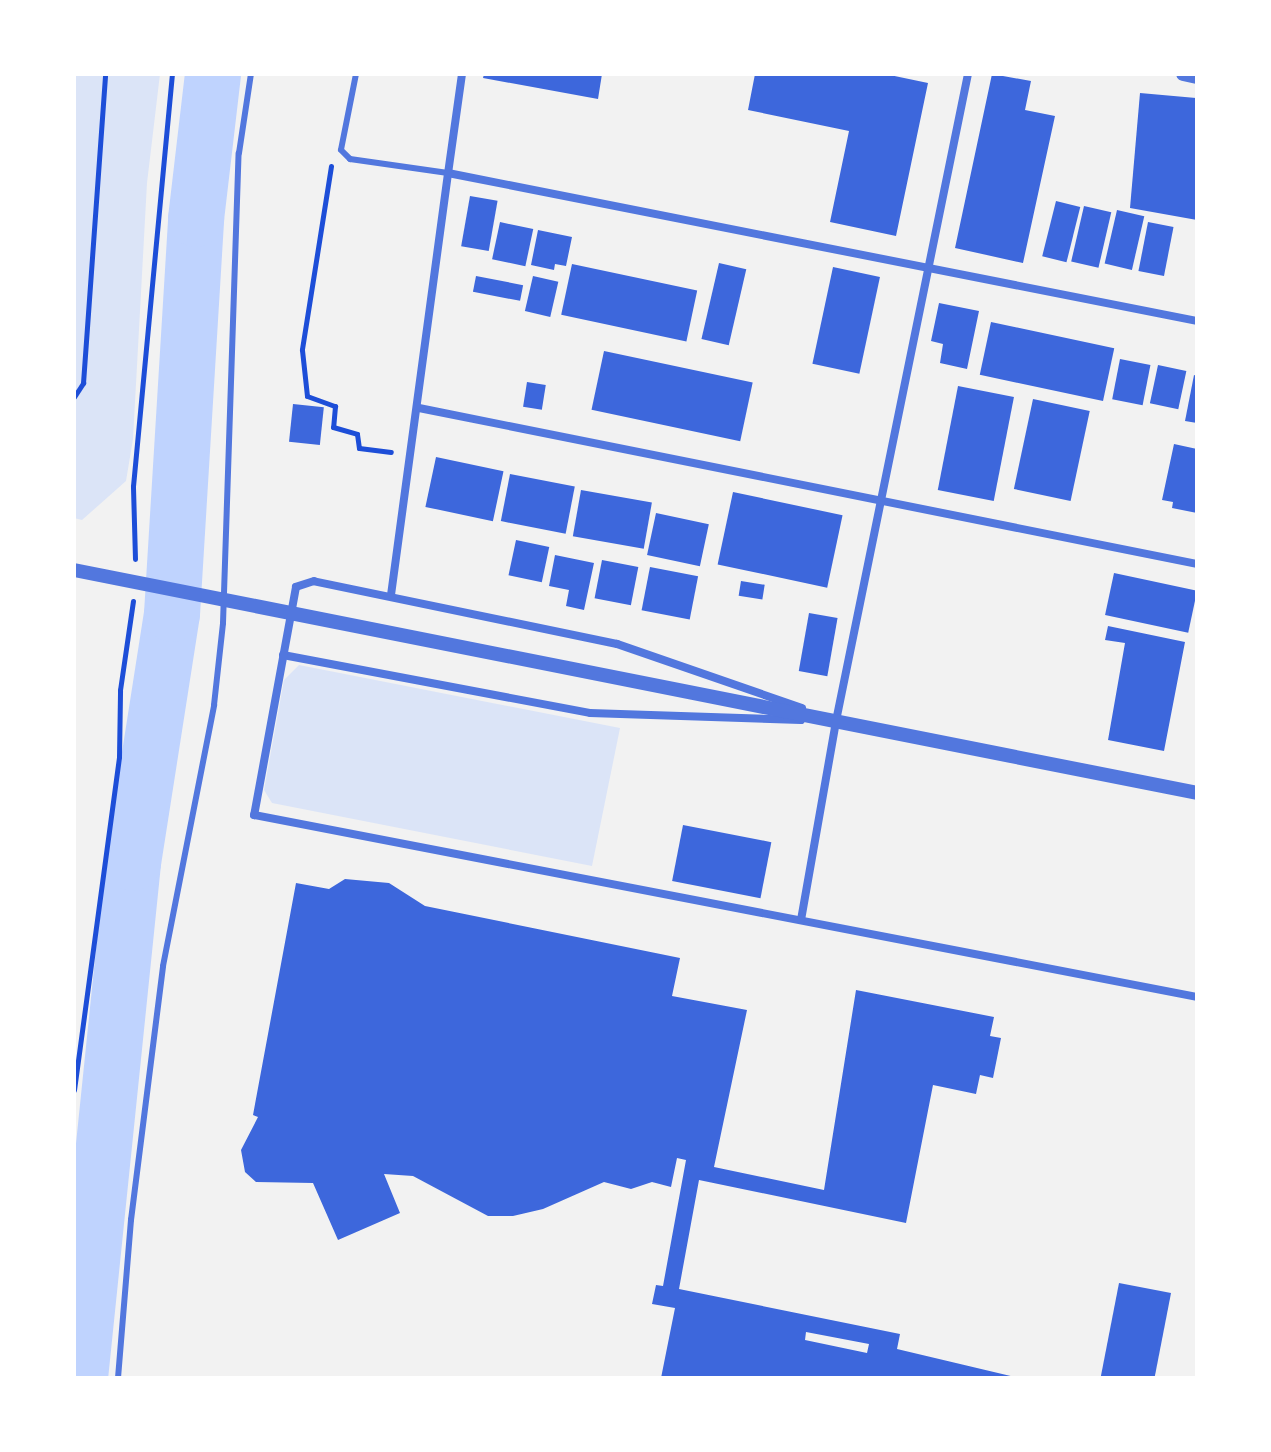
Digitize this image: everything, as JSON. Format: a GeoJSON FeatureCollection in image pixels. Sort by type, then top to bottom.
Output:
{"type":"FeatureCollection","features":[{"type":"Feature","properties":{"kind":"street"},"geometry":{"type":"LineString","coordinates":[[391,595],[419,408],[462,74]]}},
{"type":"Feature","properties":{"kind":"street"},"geometry":{"type":"LineString","coordinates":[[801,920],[836,721],[884,501],[968,74]]}},
{"type":"Feature","properties":{"kind":"street"},"geometry":{"type":"LineString","coordinates":[[1183,74],[1197,77]]}},
{"type":"Feature","properties":{"kind":"street"},"geometry":{"type":"LineString","coordinates":[[448,173],[1197,321]]}},
{"type":"Feature","properties":{"kind":"street"},"geometry":{"type":"LineString","coordinates":[[419,408],[1197,564]]}},
{"type":"Feature","properties":{"kind":"street"},"geometry":{"type":"LineString","coordinates":[[74,570],[721,696],[1197,793]]}},
{"type":"Feature","properties":{"kind":"street"},"geometry":{"type":"LineString","coordinates":[[836,721],[617,644],[314,581],[296,587],[254,815],[1197,997]]}},
{"type":"Feature","properties":{"kind":"street"},"geometry":{"type":"LineString","coordinates":[[283,655],[590,713],[836,721]]}},
{"type":"Feature","properties":{"kind":"lane"},"geometry":{"type":"LineString","coordinates":[[118,1378],[131,1220],[163,966],[214,705],[224,599],[239,153],[251,74]]}},
{"type":"Feature","properties":{"kind":"lane"},"geometry":{"type":"LineString","coordinates":[[356,74],[341,150],[350,159],[448,173]]}},
{"type":"Feature","properties":{"kind":"path"},"geometry":{"type":"LineString","coordinates":[[74,397],[83,383],[105,74]]}},
{"type":"Feature","properties":{"kind":"path"},"geometry":{"type":"LineString","coordinates":[[341,150],[327,173],[304,335],[307,396],[335,406],[333,427],[357,434],[359,448],[412,454]]}},
{"type":"Feature","properties":{"kind":"shaded area"},"geometry":{"type":"Polygon","coordinates":[[[74,74],[160,74],[147,183],[133,439],[126,481],[82,520],[74,518],[74,74]]]}},
{"type":"Feature","properties":{"kind":"shaded area"},"geometry":{"type":"Polygon","coordinates":[[[299,665],[620,728],[592,866],[272,803],[264,790],[284,680],[299,665]]]}},
{"type":"Feature","properties":{"kind":"building"},"geometry":{"type":"Polygon","coordinates":[[[484,74],[602,74],[598,99],[483,78],[484,74]]]}},
{"type":"Feature","properties":{"kind":"building"},"geometry":{"type":"Polygon","coordinates":[[[755,74],[885,74],[928,83],[896,236],[830,222],[849,131],[748,110],[755,74]]]}},
{"type":"Feature","properties":{"kind":"building"},"geometry":{"type":"Polygon","coordinates":[[[992,74],[1031,81],[1025,110],[1055,116],[1023,263],[955,248],[992,74]]]}},
{"type":"Feature","properties":{"kind":"building"},"geometry":{"type":"Polygon","coordinates":[[[1140,93],[1196,98],[1197,220],[1130,208],[1140,93]]]}},
{"type":"Feature","properties":{"kind":"building"},"geometry":{"type":"Polygon","coordinates":[[[470,196],[498,201],[489,251],[461,246],[470,196]]]}},
{"type":"Feature","properties":{"kind":"building"},"geometry":{"type":"Polygon","coordinates":[[[1056,201],[1080,207],[1066,262],[1042,256],[1056,201]]]}},
{"type":"Feature","properties":{"kind":"building"},"geometry":{"type":"Polygon","coordinates":[[[1084,206],[1111,212],[1098,268],[1071,262],[1084,206]]]}},
{"type":"Feature","properties":{"kind":"building"},"geometry":{"type":"Polygon","coordinates":[[[1117,210],[1144,216],[1132,270],[1105,264],[1117,210]]]}},
{"type":"Feature","properties":{"kind":"building"},"geometry":{"type":"Polygon","coordinates":[[[500,222],[533,229],[525,266],[492,259],[500,222]]]}},
{"type":"Feature","properties":{"kind":"building"},"geometry":{"type":"Polygon","coordinates":[[[1148,222],[1174,227],[1164,276],[1138,271],[1148,222]]]}},
{"type":"Feature","properties":{"kind":"building"},"geometry":{"type":"Polygon","coordinates":[[[538,230],[572,237],[566,266],[555,264],[554,270],[531,265],[538,230]]]}},
{"type":"Feature","properties":{"kind":"building"},"geometry":{"type":"Polygon","coordinates":[[[719,263],[746,269],[729,345],[701,339],[719,263]]]}},
{"type":"Feature","properties":{"kind":"building"},"geometry":{"type":"Polygon","coordinates":[[[572,264],[697,291],[686,341],[561,315],[572,264]]]}},
{"type":"Feature","properties":{"kind":"building"},"geometry":{"type":"Polygon","coordinates":[[[833,267],[880,277],[859,374],[812,364],[833,267]]]}},
{"type":"Feature","properties":{"kind":"building"},"geometry":{"type":"Polygon","coordinates":[[[476,276],[523,285],[520,301],[473,292],[476,276]]]}},
{"type":"Feature","properties":{"kind":"building"},"geometry":{"type":"Polygon","coordinates":[[[533,276],[558,282],[550,317],[525,311],[533,276]]]}},
{"type":"Feature","properties":{"kind":"building"},"geometry":{"type":"Polygon","coordinates":[[[939,303],[979,311],[967,369],[940,363],[943,344],[931,341],[939,303]]]}},
{"type":"Feature","properties":{"kind":"building"},"geometry":{"type":"Polygon","coordinates":[[[991,322],[1114,348],[1103,401],[980,375],[991,322]]]}},
{"type":"Feature","properties":{"kind":"building"},"geometry":{"type":"Polygon","coordinates":[[[604,351],[753,383],[740,441],[592,410],[604,351]]]}},
{"type":"Feature","properties":{"kind":"building"},"geometry":{"type":"Polygon","coordinates":[[[1120,359],[1150,365],[1143,405],[1112,399],[1120,359]]]}},
{"type":"Feature","properties":{"kind":"building"},"geometry":{"type":"Polygon","coordinates":[[[1158,365],[1186,371],[1178,409],[1150,403],[1158,365]]]}},
{"type":"Feature","properties":{"kind":"building"},"geometry":{"type":"Polygon","coordinates":[[[1194,375],[1197,376],[1197,423],[1185,421],[1194,375]]]}},
{"type":"Feature","properties":{"kind":"building"},"geometry":{"type":"Polygon","coordinates":[[[527,382],[546,385],[542,410],[523,407],[527,382]]]}},
{"type":"Feature","properties":{"kind":"building"},"geometry":{"type":"Polygon","coordinates":[[[958,386],[1014,397],[994,501],[938,490],[958,386]]]}},
{"type":"Feature","properties":{"kind":"building"},"geometry":{"type":"Polygon","coordinates":[[[1033,399],[1090,411],[1071,501],[1014,489],[1033,399]]]}},
{"type":"Feature","properties":{"kind":"building"},"geometry":{"type":"Polygon","coordinates":[[[293,404],[324,407],[320,445],[289,442],[293,404]]]}},
{"type":"Feature","properties":{"kind":"building"},"geometry":{"type":"Polygon","coordinates":[[[1174,444],[1197,449],[1197,513],[1172,508],[1173,502],[1162,500],[1174,444]]]}},
{"type":"Feature","properties":{"kind":"building"},"geometry":{"type":"Polygon","coordinates":[[[436,457],[503,471],[493,521],[425,507],[436,457]]]}},
{"type":"Feature","properties":{"kind":"building"},"geometry":{"type":"Polygon","coordinates":[[[510,474],[575,487],[566,534],[501,521],[510,474]]]}},
{"type":"Feature","properties":{"kind":"building"},"geometry":{"type":"Polygon","coordinates":[[[581,490],[652,503],[644,549],[573,536],[581,490]]]}},
{"type":"Feature","properties":{"kind":"building"},"geometry":{"type":"Polygon","coordinates":[[[733,492],[843,515],[827,588],[718,564],[733,492]]]}},
{"type":"Feature","properties":{"kind":"building"},"geometry":{"type":"Polygon","coordinates":[[[656,513],[709,524],[700,566],[647,555],[656,513]]]}},
{"type":"Feature","properties":{"kind":"building"},"geometry":{"type":"Polygon","coordinates":[[[516,540],[549,547],[542,582],[509,575],[516,540]]]}},
{"type":"Feature","properties":{"kind":"building"},"geometry":{"type":"Polygon","coordinates":[[[555,555],[594,563],[584,610],[566,606],[569,590],[549,586],[555,555]]]}},
{"type":"Feature","properties":{"kind":"building"},"geometry":{"type":"Polygon","coordinates":[[[602,560],[638,567],[631,605],[595,598],[602,560]]]}},
{"type":"Feature","properties":{"kind":"building"},"geometry":{"type":"Polygon","coordinates":[[[650,567],[698,576],[690,620],[642,610],[650,567]]]}},
{"type":"Feature","properties":{"kind":"building"},"geometry":{"type":"Polygon","coordinates":[[[1114,573],[1197,591],[1188,633],[1105,615],[1114,573]]]}},
{"type":"Feature","properties":{"kind":"building"},"geometry":{"type":"Polygon","coordinates":[[[741,581],[765,585],[762,600],[739,596],[741,581]]]}},
{"type":"Feature","properties":{"kind":"building"},"geometry":{"type":"Polygon","coordinates":[[[809,613],[838,618],[827,676],[799,671],[809,613]]]}},
{"type":"Feature","properties":{"kind":"building"},"geometry":{"type":"Polygon","coordinates":[[[1108,626],[1185,642],[1164,751],[1108,740],[1125,643],[1105,640],[1108,626]]]}},
{"type":"Feature","properties":{"kind":"building"},"geometry":{"type":"Polygon","coordinates":[[[683,825],[771,842],[760,898],[672,881],[683,825]]]}},
{"type":"Feature","properties":{"kind":"building"},"geometry":{"type":"Polygon","coordinates":[[[345,879],[389,883],[425,906],[680,958],[672,996],[747,1010],[714,1167],[824,1190],[856,990],[994,1017],[990,1036],[1001,1038],[993,1078],[980,1075],[976,1094],[933,1085],[906,1223],[699,1180],[679,1289],[900,1334],[897,1349],[1019,1378],[661,1378],[675,1308],[652,1304],[656,1285],[663,1286],[686,1160],[677,1158],[671,1187],[652,1182],[631,1189],[604,1182],[543,1209],[513,1216],[488,1216],[413,1176],[384,1174],[400,1213],[338,1240],[313,1183],[256,1182],[245,1172],[241,1150],[258,1117],[253,1115],[296,883],[329,889],[345,879]],[[806,1332],[805,1340],[867,1353],[869,1344],[806,1332]]]}},
{"type":"Feature","properties":{"kind":"building"},"geometry":{"type":"Polygon","coordinates":[[[1119,1283],[1171,1293],[1155,1378],[1101,1378],[1119,1283]]]}},
{"type":"Feature","properties":{"kind":"waterway"},"geometry":{"type":"LineString","coordinates":[[80,1378],[133,863],[172,614],[196,219],[213,74]]}}]}
